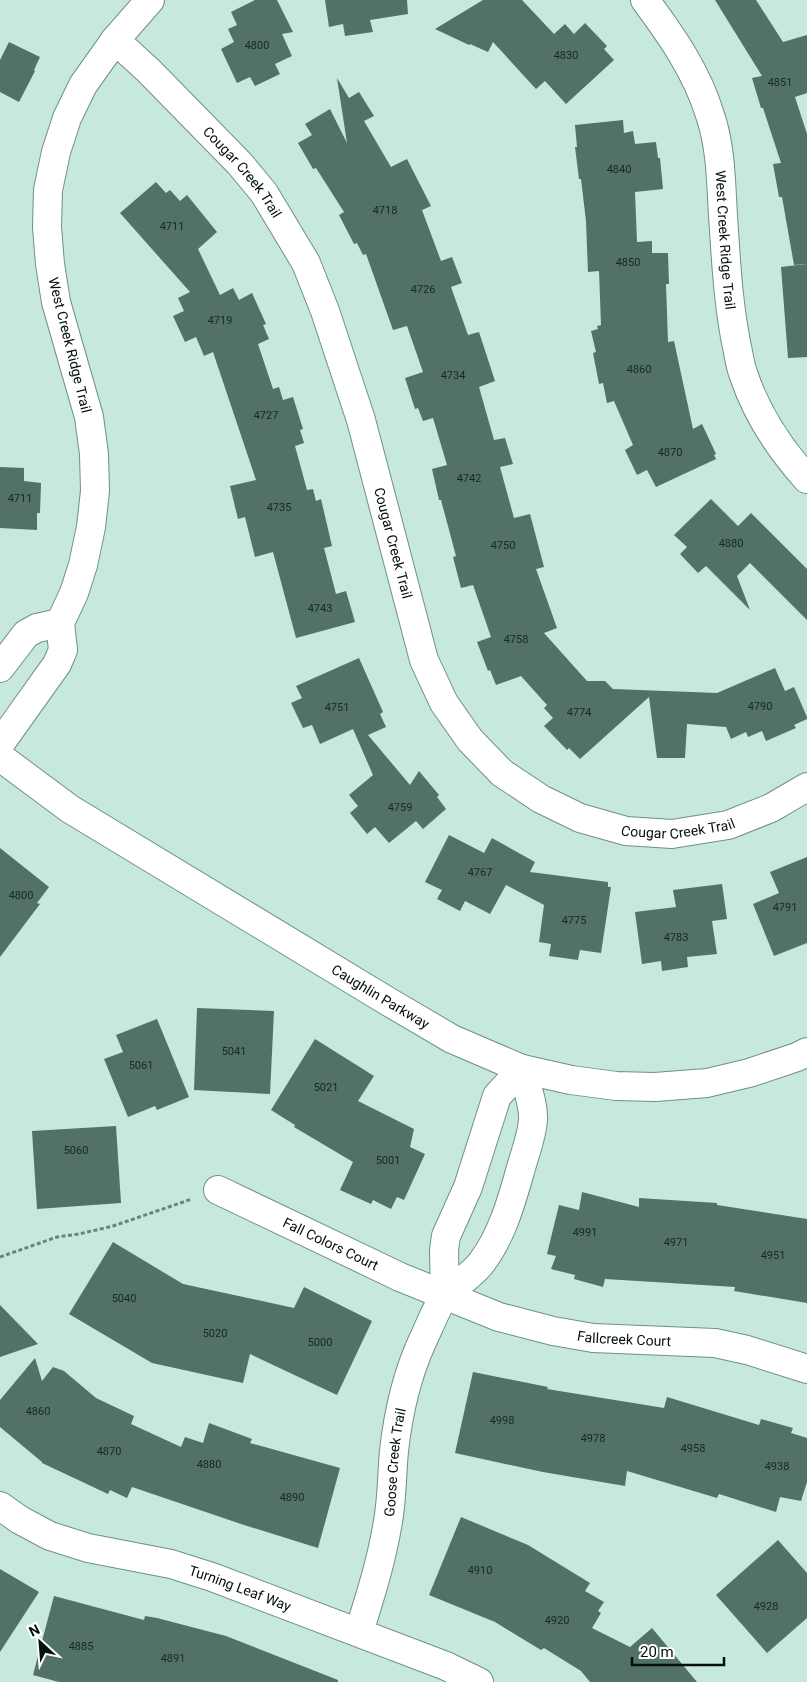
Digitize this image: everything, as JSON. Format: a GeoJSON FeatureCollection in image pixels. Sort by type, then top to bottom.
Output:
{"type":"FeatureCollection","features":[{"type":"Feature","properties":{"kind":"street","name":"West Creek Ridge Trail"},"geometry":{"type":"LineString","coordinates":[[60,623],[74,592],[83,565],[91,527],[95,491],[94,454],[89,418],[56,302],[48,236],[48,190],[56,152],[67,118],[83,86],[115,40],[150,0]]}},
{"type":"Feature","properties":{"kind":"street","name":"West Creek Ridge Trail"},"geometry":{"type":"LineString","coordinates":[[645,0],[672,36],[694,74],[710,114],[719,153],[727,284],[732,325],[742,372],[761,415],[787,457],[807,479]]}},
{"type":"Feature","properties":{"kind":"street","name":"Cougar Creek Trail"},"geometry":{"type":"LineString","coordinates":[[115,40],[148,70],[240,164],[264,193],[306,263],[325,311],[361,420],[424,660],[444,703],[470,740],[502,773],[541,799],[580,818],[626,831],[672,834],[728,825],[771,808],[807,787]]}},
{"type":"Feature","properties":{"kind":"street"},"geometry":{"type":"LineString","coordinates":[[0,668],[26,634],[37,628],[60,623],[64,650],[57,664],[0,744]]}},
{"type":"Feature","properties":{"kind":"street","name":"Caughlin Parkway"},"geometry":{"type":"LineString","coordinates":[[0,757],[70,809],[390,1002],[452,1039],[522,1069],[616,1086],[655,1087],[724,1079],[749,1073],[807,1052]]}},
{"type":"Feature","properties":{"kind":"street"},"geometry":{"type":"LineString","coordinates":[[445,1296],[444,1250],[446,1236],[468,1187],[497,1096],[522,1069]]}},
{"type":"Feature","properties":{"kind":"street"},"geometry":{"type":"LineString","coordinates":[[445,1296],[481,1263],[500,1230],[512,1196],[533,1120],[532,1105],[522,1069]]}},
{"type":"Feature","properties":{"kind":"street","name":"Fall Colors Court"},"geometry":{"type":"LineString","coordinates":[[218,1190],[400,1277],[445,1296]]}},
{"type":"Feature","properties":{"kind":"street","name":"Fallcreek Court"},"geometry":{"type":"LineString","coordinates":[[445,1296],[499,1317],[593,1338],[715,1343],[747,1350],[807,1368]]}},
{"type":"Feature","properties":{"kind":"street","name":"Goose Creek Trail"},"geometry":{"type":"LineString","coordinates":[[359,1632],[374,1587],[382,1552],[389,1516],[394,1451],[408,1382],[422,1344],[445,1296]]}},
{"type":"Feature","properties":{"kind":"street","name":"Turning Leaf Way"},"geometry":{"type":"LineString","coordinates":[[0,1506],[20,1520],[50,1536],[88,1548],[171,1564],[212,1576],[446,1666],[479,1682]]}},
{"type":"Feature","properties":{"kind":"path"},"geometry":{"type":"LineString","coordinates":[[0,1257],[57,1237],[113,1226],[218,1190]]}},
{"type":"Feature","properties":{"kind":"building"},"geometry":{"type":"Polygon","coordinates":[[[255,0],[277,0],[293,32],[282,34],[292,56],[275,64],[280,74],[255,86],[250,77],[237,83],[221,49],[234,42],[228,29],[237,25],[231,12],[255,0]]]}},
{"type":"Feature","properties":{"kind":"building"},"geometry":{"type":"Polygon","coordinates":[[[325,0],[407,0],[408,14],[370,20],[373,32],[345,36],[343,24],[329,27],[325,0]]]}},
{"type":"Feature","properties":{"kind":"building"},"geometry":{"type":"Polygon","coordinates":[[[483,0],[522,0],[554,34],[565,24],[574,34],[585,23],[607,46],[604,49],[614,60],[566,104],[545,81],[536,89],[493,42],[488,52],[435,29],[483,0]]]}},
{"type":"Feature","properties":{"kind":"building"},"geometry":{"type":"Polygon","coordinates":[[[715,0],[756,0],[783,42],[807,35],[807,93],[795,97],[807,134],[807,264],[794,265],[782,197],[779,197],[773,164],[781,163],[752,78],[762,76],[715,0]]]}},
{"type":"Feature","properties":{"kind":"building"},"geometry":{"type":"Polygon","coordinates":[[[9,42],[40,57],[19,102],[0,92],[0,60],[9,42]]]}},
{"type":"Feature","properties":{"kind":"building"},"geometry":{"type":"Polygon","coordinates":[[[337,78],[349,98],[359,92],[374,116],[364,121],[391,167],[407,159],[431,206],[422,210],[441,261],[452,257],[462,283],[451,287],[468,335],[479,332],[495,381],[479,387],[494,440],[505,438],[513,464],[500,467],[514,518],[530,514],[544,567],[536,569],[557,628],[544,633],[587,681],[605,681],[613,689],[717,693],[775,668],[785,691],[794,687],[807,717],[807,719],[794,725],[796,728],[766,741],[762,731],[748,737],[746,732],[731,739],[726,727],[687,724],[685,758],[657,758],[649,697],[580,759],[569,748],[567,750],[544,726],[553,718],[544,708],[547,705],[521,676],[496,685],[490,670],[488,671],[477,642],[491,637],[473,585],[461,588],[453,557],[456,556],[432,469],[447,465],[433,418],[423,421],[418,408],[415,409],[405,378],[423,372],[407,326],[393,330],[366,254],[363,255],[357,243],[354,244],[339,215],[344,212],[316,168],[313,169],[298,143],[312,135],[305,124],[330,109],[347,143],[337,78]]]}},
{"type":"Feature","properties":{"kind":"building"},"geometry":{"type":"Polygon","coordinates":[[[623,120],[624,133],[633,131],[635,144],[656,142],[658,158],[660,158],[663,189],[635,192],[637,242],[652,241],[652,253],[668,253],[669,284],[666,284],[668,342],[674,341],[693,429],[702,424],[716,454],[714,455],[716,459],[656,487],[647,470],[637,475],[625,450],[633,445],[614,401],[607,403],[603,383],[599,384],[593,353],[596,352],[591,331],[598,329],[597,326],[601,325],[599,271],[588,272],[586,221],[575,147],[577,147],[575,125],[623,120]]]}},
{"type":"Feature","properties":{"kind":"building"},"geometry":{"type":"Polygon","coordinates":[[[156,182],[166,193],[170,190],[180,201],[187,195],[217,232],[198,249],[220,295],[233,288],[239,300],[252,293],[266,324],[263,325],[269,339],[258,344],[273,389],[279,387],[283,400],[293,397],[303,429],[300,430],[304,443],[295,446],[307,490],[313,489],[316,501],[321,499],[332,546],[324,548],[336,594],[346,591],[355,622],[296,638],[273,552],[255,557],[245,517],[238,519],[230,486],[256,480],[213,352],[204,356],[196,337],[185,342],[173,316],[184,311],[178,298],[190,292],[120,213],[156,182]]]}},
{"type":"Feature","properties":{"kind":"building"},"geometry":{"type":"Polygon","coordinates":[[[807,264],[807,357],[788,358],[781,267],[807,264]]]}},
{"type":"Feature","properties":{"kind":"building"},"geometry":{"type":"Polygon","coordinates":[[[0,467],[24,468],[24,481],[41,483],[40,513],[37,513],[37,530],[0,528],[0,467]]]}},
{"type":"Feature","properties":{"kind":"building"},"geometry":{"type":"Polygon","coordinates":[[[711,499],[738,526],[751,513],[807,569],[807,620],[750,563],[737,576],[750,610],[706,566],[698,573],[680,554],[687,547],[674,535],[711,499]]]}},
{"type":"Feature","properties":{"kind":"building"},"geometry":{"type":"Polygon","coordinates":[[[359,658],[383,712],[380,714],[386,727],[368,735],[410,785],[419,771],[439,795],[437,797],[446,809],[423,829],[416,821],[389,843],[375,827],[367,834],[350,813],[358,806],[349,795],[373,775],[353,729],[320,744],[312,725],[303,728],[291,703],[302,698],[296,686],[359,658]]]}},
{"type":"Feature","properties":{"kind":"building"},"geometry":{"type":"Polygon","coordinates":[[[449,835],[484,853],[492,838],[535,862],[530,872],[608,882],[608,887],[611,887],[601,953],[580,950],[578,960],[549,956],[551,944],[539,942],[544,905],[506,885],[490,914],[465,901],[460,911],[437,899],[442,890],[425,882],[449,835]]]}},
{"type":"Feature","properties":{"kind":"building"},"geometry":{"type":"Polygon","coordinates":[[[0,848],[49,887],[37,903],[40,904],[0,957],[0,848]]]}},
{"type":"Feature","properties":{"kind":"building"},"geometry":{"type":"Polygon","coordinates":[[[807,857],[807,943],[774,956],[753,904],[779,893],[770,872],[807,857]]]}},
{"type":"Feature","properties":{"kind":"building"},"geometry":{"type":"Polygon","coordinates":[[[722,884],[727,919],[712,921],[717,954],[687,957],[688,967],[662,971],[661,961],[642,964],[635,912],[676,907],[673,890],[722,884]]]}},
{"type":"Feature","properties":{"kind":"building"},"geometry":{"type":"Polygon","coordinates":[[[197,1008],[274,1011],[270,1094],[194,1090],[197,1008]]]}},
{"type":"Feature","properties":{"kind":"building"},"geometry":{"type":"Polygon","coordinates":[[[157,1019],[189,1097],[157,1110],[155,1106],[128,1117],[104,1059],[123,1052],[116,1035],[157,1019]]]}},
{"type":"Feature","properties":{"kind":"building"},"geometry":{"type":"Polygon","coordinates":[[[315,1039],[374,1076],[358,1101],[414,1129],[410,1147],[425,1154],[404,1200],[397,1197],[391,1209],[373,1200],[371,1204],[340,1190],[353,1162],[294,1127],[295,1125],[271,1110],[315,1039]]]}},
{"type":"Feature","properties":{"kind":"building"},"geometry":{"type":"Polygon","coordinates":[[[116,1126],[121,1203],[37,1209],[32,1131],[116,1126]]]}},
{"type":"Feature","properties":{"kind":"building"},"geometry":{"type":"Polygon","coordinates":[[[582,1192],[639,1207],[639,1198],[717,1203],[717,1205],[807,1219],[807,1303],[734,1291],[735,1287],[605,1279],[603,1287],[574,1279],[575,1275],[551,1269],[556,1256],[547,1254],[559,1205],[579,1210],[582,1192]]]}},
{"type":"Feature","properties":{"kind":"building"},"geometry":{"type":"Polygon","coordinates":[[[113,1242],[183,1284],[294,1308],[304,1287],[372,1321],[337,1395],[250,1354],[243,1383],[152,1363],[69,1314],[113,1242]]]}},
{"type":"Feature","properties":{"kind":"building"},"geometry":{"type":"Polygon","coordinates":[[[0,1305],[38,1344],[0,1357],[0,1305]]]}},
{"type":"Feature","properties":{"kind":"building"},"geometry":{"type":"Polygon","coordinates":[[[35,1358],[42,1381],[53,1367],[64,1371],[96,1398],[134,1416],[131,1424],[181,1447],[185,1437],[203,1443],[209,1423],[252,1439],[250,1443],[340,1468],[318,1548],[132,1487],[127,1498],[110,1490],[108,1494],[42,1463],[0,1427],[0,1400],[35,1358]]]}},
{"type":"Feature","properties":{"kind":"building"},"geometry":{"type":"Polygon","coordinates":[[[473,1372],[548,1387],[547,1389],[664,1408],[667,1397],[759,1425],[761,1419],[793,1428],[791,1433],[807,1438],[807,1482],[801,1501],[780,1497],[776,1512],[719,1494],[717,1498],[627,1471],[625,1486],[543,1472],[455,1453],[473,1372]]]}},
{"type":"Feature","properties":{"kind":"building"},"geometry":{"type":"Polygon","coordinates":[[[461,1517],[528,1545],[590,1583],[585,1591],[604,1602],[598,1611],[601,1613],[592,1628],[630,1647],[652,1628],[697,1682],[590,1682],[581,1671],[544,1648],[541,1650],[495,1622],[429,1595],[461,1517]]]}},
{"type":"Feature","properties":{"kind":"building"},"geometry":{"type":"Polygon","coordinates":[[[778,1540],[807,1573],[807,1618],[767,1653],[716,1595],[778,1540]]]}},
{"type":"Feature","properties":{"kind":"building"},"geometry":{"type":"Polygon","coordinates":[[[0,1569],[39,1592],[0,1652],[0,1569]]]}},
{"type":"Feature","properties":{"kind":"building"},"geometry":{"type":"Polygon","coordinates":[[[54,1596],[144,1620],[145,1616],[157,1618],[226,1636],[338,1680],[338,1682],[59,1682],[33,1675],[54,1596]]]}}]}
